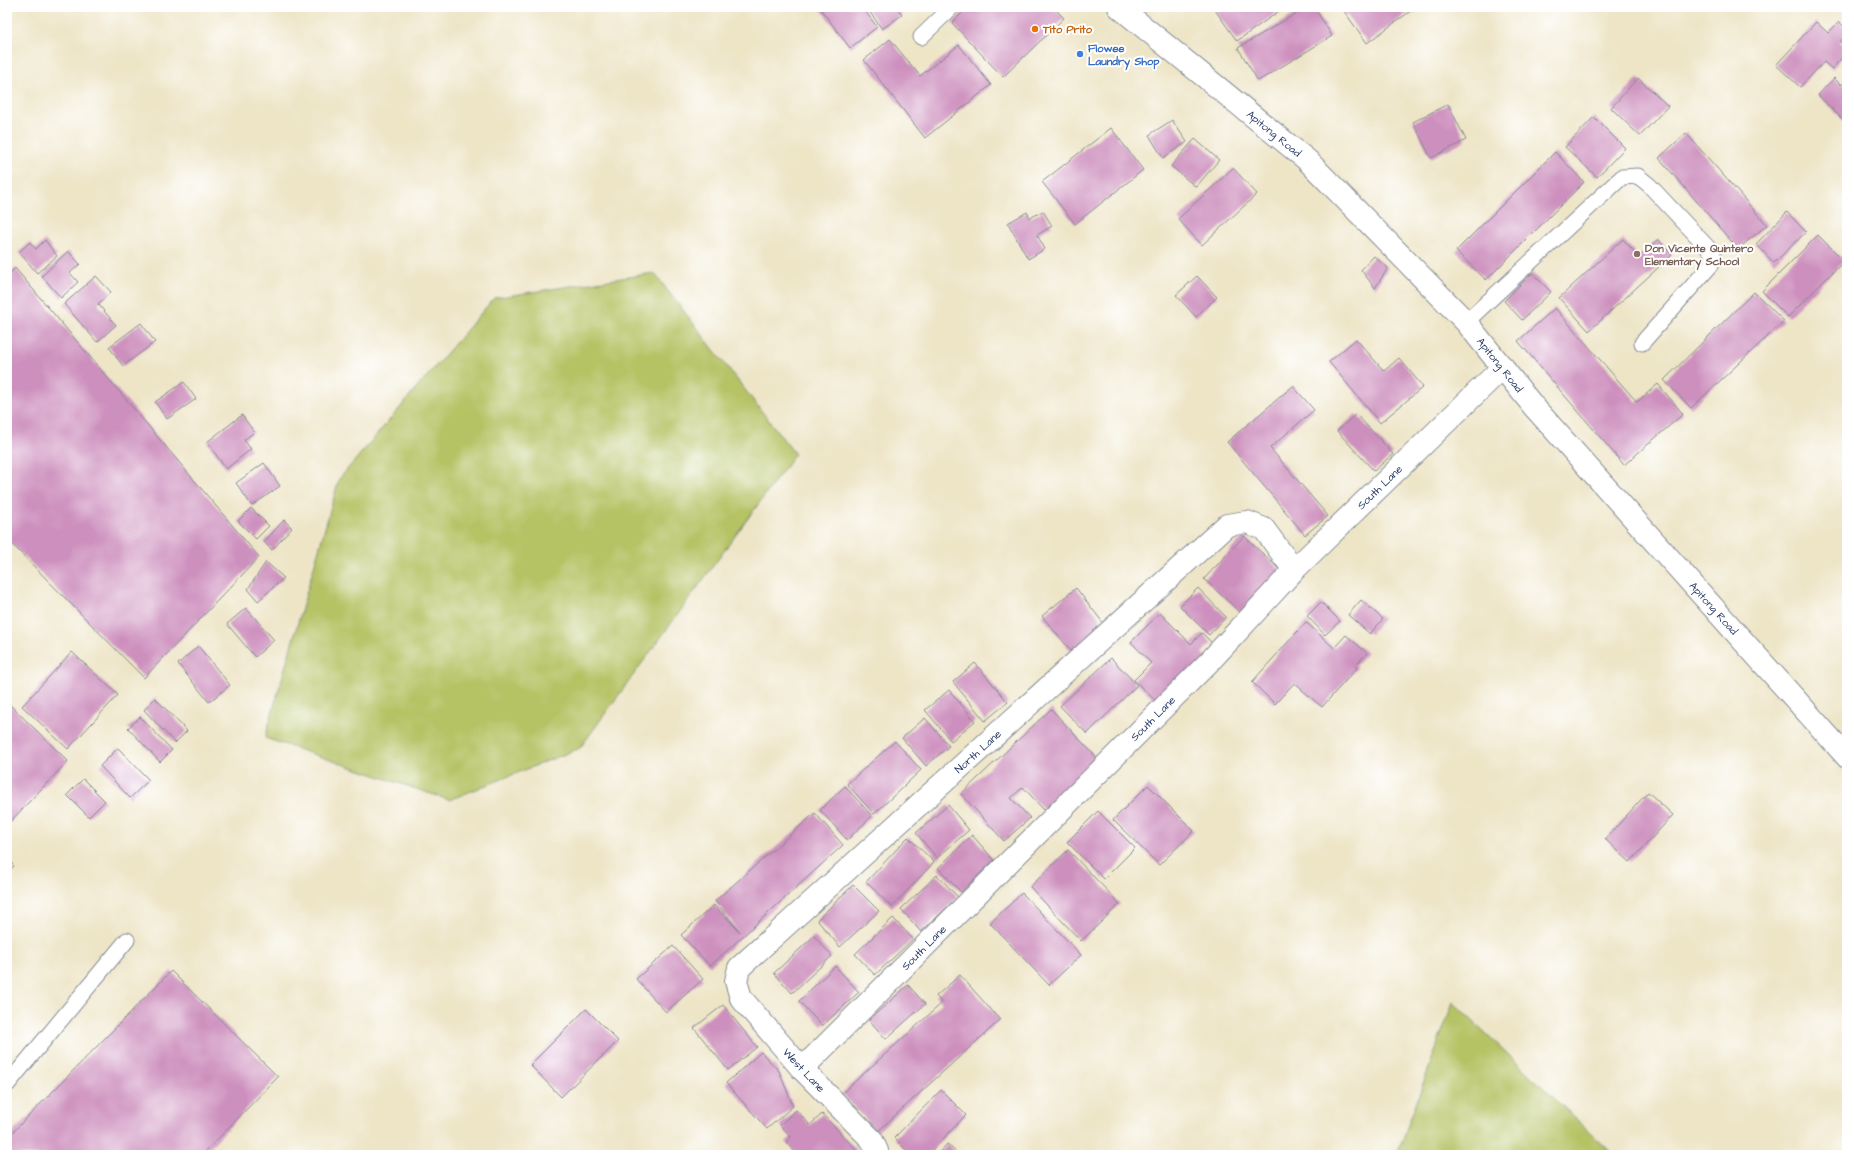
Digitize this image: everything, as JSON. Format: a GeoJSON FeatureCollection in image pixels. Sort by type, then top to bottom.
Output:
{"type":"FeatureCollection","features":[{"type":"Feature","properties":{"kind":"street","name":"Apitong Road"},"geometry":{"type":"LineString","coordinates":[[1119,7],[1307,160],[1466,322],[1534,407],[1847,757]]}},
{"type":"Feature","properties":{"kind":"street","name":"South Lane"},"geometry":{"type":"LineString","coordinates":[[802,1069],[1210,661],[1294,570],[1503,367]]}},
{"type":"Feature","properties":{"kind":"street","name":"North Lane"},"geometry":{"type":"LineString","coordinates":[[736,981],[739,968],[1227,525],[1247,522],[1264,530],[1294,570]]}},
{"type":"Feature","properties":{"kind":"street","name":"West Lane"},"geometry":{"type":"LineString","coordinates":[[736,981],[741,998],[802,1069],[872,1140],[878,1154]]}},
{"type":"Feature","properties":{"kind":"lane"},"geometry":{"type":"LineString","coordinates":[[921,37],[952,7]]}},
{"type":"Feature","properties":{"kind":"lane"},"geometry":{"type":"LineString","coordinates":[[1466,322],[1622,177],[1638,176],[1649,185],[1713,253],[1711,265],[1642,343]]}},
{"type":"Feature","properties":{"kind":"lane"},"geometry":{"type":"LineString","coordinates":[[7,1085],[127,940]]}},
{"type":"Feature","properties":{"kind":"green space"},"geometry":{"type":"Polygon","coordinates":[[[654,273],[795,454],[580,748],[449,800],[265,738],[339,479],[494,298],[654,273]]]}},
{"type":"Feature","properties":{"kind":"green space"},"geometry":{"type":"Polygon","coordinates":[[[1453,1002],[1614,1155],[1397,1155],[1453,1002]]]}},
{"type":"Feature","properties":{"kind":"building"},"geometry":{"type":"Polygon","coordinates":[[[819,7],[862,7],[877,27],[850,48],[819,7]]]}},
{"type":"Feature","properties":{"kind":"building"},"geometry":{"type":"Polygon","coordinates":[[[866,7],[897,7],[902,15],[882,29],[866,7]]]}},
{"type":"Feature","properties":{"kind":"building"},"geometry":{"type":"Polygon","coordinates":[[[968,7],[1053,7],[1064,18],[1003,77],[952,23],[968,7]]]}},
{"type":"Feature","properties":{"kind":"building"},"geometry":{"type":"Polygon","coordinates":[[[1213,7],[1281,7],[1282,9],[1237,41],[1213,7]]]}},
{"type":"Feature","properties":{"kind":"building"},"geometry":{"type":"Polygon","coordinates":[[[1307,7],[1314,7],[1332,36],[1258,81],[1238,48],[1307,7]]]}},
{"type":"Feature","properties":{"kind":"building"},"geometry":{"type":"Polygon","coordinates":[[[1341,7],[1416,7],[1367,43],[1341,7]]]}},
{"type":"Feature","properties":{"kind":"building"},"geometry":{"type":"Polygon","coordinates":[[[1816,22],[1828,33],[1839,22],[1847,29],[1847,34],[1840,42],[1847,48],[1847,52],[1832,69],[1824,62],[1800,87],[1776,65],[1816,22]]]}},
{"type":"Feature","properties":{"kind":"building"},"geometry":{"type":"Polygon","coordinates":[[[890,39],[920,76],[959,45],[991,85],[925,138],[864,60],[890,39]]]}},
{"type":"Feature","properties":{"kind":"building"},"geometry":{"type":"Polygon","coordinates":[[[1638,78],[1668,106],[1640,136],[1611,108],[1638,78]]]}},
{"type":"Feature","properties":{"kind":"building"},"geometry":{"type":"Polygon","coordinates":[[[1834,78],[1841,85],[1847,80],[1847,124],[1818,95],[1834,78]]]}},
{"type":"Feature","properties":{"kind":"building"},"geometry":{"type":"Polygon","coordinates":[[[1448,104],[1466,140],[1431,158],[1413,122],[1448,104]]]}},
{"type":"Feature","properties":{"kind":"building"},"geometry":{"type":"Polygon","coordinates":[[[1594,117],[1625,148],[1597,177],[1565,147],[1594,117]]]}},
{"type":"Feature","properties":{"kind":"building"},"geometry":{"type":"Polygon","coordinates":[[[1172,120],[1187,142],[1163,158],[1149,135],[1172,120]]]}},
{"type":"Feature","properties":{"kind":"building"},"geometry":{"type":"Polygon","coordinates":[[[1111,128],[1143,170],[1075,224],[1042,182],[1111,128]]]}},
{"type":"Feature","properties":{"kind":"building"},"geometry":{"type":"Polygon","coordinates":[[[1686,133],[1767,225],[1738,249],[1659,158],[1686,133]]]}},
{"type":"Feature","properties":{"kind":"building"},"geometry":{"type":"Polygon","coordinates":[[[1195,139],[1219,160],[1196,187],[1171,166],[1195,139]]]}},
{"type":"Feature","properties":{"kind":"building"},"geometry":{"type":"Polygon","coordinates":[[[1555,152],[1584,182],[1486,280],[1456,251],[1555,152]]]}},
{"type":"Feature","properties":{"kind":"building"},"geometry":{"type":"Polygon","coordinates":[[[1233,168],[1257,194],[1202,245],[1178,219],[1233,168]]]}},
{"type":"Feature","properties":{"kind":"building"},"geometry":{"type":"Polygon","coordinates":[[[1043,211],[1052,226],[1037,235],[1045,249],[1028,259],[1008,223],[1027,212],[1030,218],[1043,211]]]}},
{"type":"Feature","properties":{"kind":"building"},"geometry":{"type":"Polygon","coordinates":[[[1787,212],[1806,232],[1774,263],[1756,244],[1787,212]]]}},
{"type":"Feature","properties":{"kind":"building"},"geometry":{"type":"Polygon","coordinates":[[[1818,235],[1844,261],[1788,317],[1762,291],[1818,235]]]}},
{"type":"Feature","properties":{"kind":"building"},"geometry":{"type":"Polygon","coordinates":[[[1623,239],[1639,257],[1658,239],[1672,255],[1589,331],[1559,298],[1623,239]]]}},
{"type":"Feature","properties":{"kind":"building"},"geometry":{"type":"Polygon","coordinates":[[[45,240],[57,256],[37,273],[19,252],[30,242],[36,249],[45,240]]]}},
{"type":"Feature","properties":{"kind":"building"},"geometry":{"type":"Polygon","coordinates":[[[68,251],[80,264],[70,273],[78,282],[61,298],[42,276],[68,251]]]}},
{"type":"Feature","properties":{"kind":"building"},"geometry":{"type":"Polygon","coordinates":[[[1374,256],[1388,268],[1375,288],[1361,270],[1374,256]]]}},
{"type":"Feature","properties":{"kind":"building"},"geometry":{"type":"Polygon","coordinates":[[[15,268],[259,557],[144,678],[7,539],[7,276],[15,268]]]}},
{"type":"Feature","properties":{"kind":"building"},"geometry":{"type":"Polygon","coordinates":[[[1532,273],[1551,292],[1522,320],[1504,301],[1532,273]]]}},
{"type":"Feature","properties":{"kind":"building"},"geometry":{"type":"Polygon","coordinates":[[[96,276],[111,292],[98,304],[116,325],[97,342],[64,304],[96,276]]]}},
{"type":"Feature","properties":{"kind":"building"},"geometry":{"type":"Polygon","coordinates":[[[1197,276],[1217,297],[1196,317],[1176,295],[1197,276]]]}},
{"type":"Feature","properties":{"kind":"building"},"geometry":{"type":"Polygon","coordinates":[[[1754,292],[1784,321],[1691,408],[1664,380],[1754,292]]]}},
{"type":"Feature","properties":{"kind":"building"},"geometry":{"type":"Polygon","coordinates":[[[1555,308],[1637,402],[1658,384],[1683,414],[1624,465],[1518,341],[1555,308]]]}},
{"type":"Feature","properties":{"kind":"building"},"geometry":{"type":"Polygon","coordinates":[[[141,323],[155,342],[123,366],[109,347],[141,323]]]}},
{"type":"Feature","properties":{"kind":"building"},"geometry":{"type":"Polygon","coordinates":[[[1356,339],[1384,371],[1399,358],[1423,387],[1380,423],[1329,362],[1356,339]]]}},
{"type":"Feature","properties":{"kind":"building"},"geometry":{"type":"Polygon","coordinates":[[[184,382],[196,399],[167,419],[155,402],[184,382]]]}},
{"type":"Feature","properties":{"kind":"building"},"geometry":{"type":"Polygon","coordinates":[[[1293,386],[1314,410],[1270,448],[1328,516],[1305,535],[1227,442],[1293,386]]]}},
{"type":"Feature","properties":{"kind":"building"},"geometry":{"type":"Polygon","coordinates":[[[1356,414],[1393,454],[1374,471],[1337,431],[1356,414]]]}},
{"type":"Feature","properties":{"kind":"building"},"geometry":{"type":"Polygon","coordinates":[[[242,415],[254,432],[244,440],[251,449],[226,469],[207,442],[242,415]]]}},
{"type":"Feature","properties":{"kind":"building"},"geometry":{"type":"Polygon","coordinates":[[[264,463],[280,486],[252,506],[236,483],[264,463]]]}},
{"type":"Feature","properties":{"kind":"building"},"geometry":{"type":"Polygon","coordinates":[[[251,508],[269,526],[256,539],[238,521],[251,508]]]}},
{"type":"Feature","properties":{"kind":"building"},"geometry":{"type":"Polygon","coordinates":[[[284,520],[292,528],[272,550],[264,542],[284,520]]]}},
{"type":"Feature","properties":{"kind":"building"},"geometry":{"type":"Polygon","coordinates":[[[1244,536],[1281,571],[1242,614],[1204,579],[1244,536]]]}},
{"type":"Feature","properties":{"kind":"building"},"geometry":{"type":"Polygon","coordinates":[[[266,562],[284,578],[258,601],[248,589],[266,562]]]}},
{"type":"Feature","properties":{"kind":"building"},"geometry":{"type":"Polygon","coordinates":[[[1076,588],[1104,624],[1071,651],[1042,616],[1076,588]]]}},
{"type":"Feature","properties":{"kind":"building"},"geometry":{"type":"Polygon","coordinates":[[[1198,588],[1226,617],[1209,635],[1180,606],[1198,588]]]}},
{"type":"Feature","properties":{"kind":"building"},"geometry":{"type":"Polygon","coordinates":[[[1361,600],[1383,619],[1370,634],[1348,615],[1361,600]]]}},
{"type":"Feature","properties":{"kind":"building"},"geometry":{"type":"Polygon","coordinates":[[[1321,602],[1340,621],[1325,635],[1307,616],[1321,602]]]}},
{"type":"Feature","properties":{"kind":"building"},"geometry":{"type":"Polygon","coordinates":[[[246,608],[274,640],[255,657],[227,624],[246,608]]]}},
{"type":"Feature","properties":{"kind":"building"},"geometry":{"type":"Polygon","coordinates":[[[1160,613],[1191,644],[1202,633],[1212,643],[1202,653],[1208,659],[1161,706],[1134,680],[1151,663],[1131,642],[1160,613]]]}},
{"type":"Feature","properties":{"kind":"building"},"geometry":{"type":"Polygon","coordinates":[[[1306,622],[1334,648],[1346,635],[1367,653],[1355,666],[1357,668],[1322,707],[1294,683],[1275,704],[1252,682],[1306,622]]]}},
{"type":"Feature","properties":{"kind":"building"},"geometry":{"type":"Polygon","coordinates":[[[198,646],[230,685],[209,702],[178,664],[198,646]]]}},
{"type":"Feature","properties":{"kind":"building"},"geometry":{"type":"Polygon","coordinates":[[[72,652],[118,695],[68,749],[22,706],[72,652]]]}},
{"type":"Feature","properties":{"kind":"building"},"geometry":{"type":"Polygon","coordinates":[[[1111,658],[1137,685],[1087,734],[1060,706],[1111,658]]]}},
{"type":"Feature","properties":{"kind":"building"},"geometry":{"type":"Polygon","coordinates":[[[975,663],[1008,702],[985,721],[953,682],[975,663]]]}},
{"type":"Feature","properties":{"kind":"building"},"geometry":{"type":"Polygon","coordinates":[[[949,690],[975,721],[951,741],[925,710],[949,690]]]}},
{"type":"Feature","properties":{"kind":"building"},"geometry":{"type":"Polygon","coordinates":[[[155,698],[187,731],[175,743],[144,710],[155,698]]]}},
{"type":"Feature","properties":{"kind":"building"},"geometry":{"type":"Polygon","coordinates":[[[7,702],[68,761],[7,825],[7,702]]]}},
{"type":"Feature","properties":{"kind":"building"},"geometry":{"type":"Polygon","coordinates":[[[1051,709],[1098,759],[1044,810],[1023,787],[1011,798],[1030,818],[1004,841],[961,794],[1051,709]]]}},
{"type":"Feature","properties":{"kind":"building"},"geometry":{"type":"Polygon","coordinates":[[[140,717],[172,750],[160,762],[128,728],[140,717]]]}},
{"type":"Feature","properties":{"kind":"building"},"geometry":{"type":"Polygon","coordinates":[[[925,718],[949,746],[926,766],[902,738],[925,718]]]}},
{"type":"Feature","properties":{"kind":"building"},"geometry":{"type":"Polygon","coordinates":[[[895,741],[921,770],[874,814],[847,784],[895,741]]]}},
{"type":"Feature","properties":{"kind":"building"},"geometry":{"type":"Polygon","coordinates":[[[118,748],[149,780],[130,798],[100,766],[118,748]]]}},
{"type":"Feature","properties":{"kind":"building"},"geometry":{"type":"Polygon","coordinates":[[[83,779],[105,801],[89,817],[67,795],[83,779]]]}},
{"type":"Feature","properties":{"kind":"building"},"geometry":{"type":"Polygon","coordinates":[[[1148,785],[1194,831],[1159,865],[1113,820],[1148,785]]]}},
{"type":"Feature","properties":{"kind":"building"},"geometry":{"type":"Polygon","coordinates":[[[845,786],[872,816],[847,840],[820,810],[845,786]]]}},
{"type":"Feature","properties":{"kind":"building"},"geometry":{"type":"Polygon","coordinates":[[[1648,792],[1673,815],[1630,862],[1605,839],[1648,792]]]}},
{"type":"Feature","properties":{"kind":"building"},"geometry":{"type":"Polygon","coordinates":[[[948,805],[969,830],[937,858],[916,833],[948,805]]]}},
{"type":"Feature","properties":{"kind":"building"},"geometry":{"type":"Polygon","coordinates":[[[1098,811],[1135,848],[1104,879],[1067,842],[1098,811]]]}},
{"type":"Feature","properties":{"kind":"building"},"geometry":{"type":"Polygon","coordinates":[[[815,813],[843,845],[710,966],[681,935],[714,905],[740,932],[715,901],[815,813]]]}},
{"type":"Feature","properties":{"kind":"building"},"geometry":{"type":"Polygon","coordinates":[[[972,835],[994,860],[961,892],[938,868],[972,835]]]}},
{"type":"Feature","properties":{"kind":"building"},"geometry":{"type":"Polygon","coordinates":[[[908,837],[934,862],[892,907],[866,882],[908,837]]]}},
{"type":"Feature","properties":{"kind":"building"},"geometry":{"type":"Polygon","coordinates":[[[1068,850],[1120,904],[1081,941],[1030,887],[1068,850]]]}},
{"type":"Feature","properties":{"kind":"building"},"geometry":{"type":"Polygon","coordinates":[[[7,859],[14,866],[7,873],[7,859]]]}},
{"type":"Feature","properties":{"kind":"building"},"geometry":{"type":"Polygon","coordinates":[[[937,875],[958,897],[921,932],[901,909],[937,875]]]}},
{"type":"Feature","properties":{"kind":"building"},"geometry":{"type":"Polygon","coordinates":[[[853,885],[879,911],[840,947],[817,920],[853,885]]]}},
{"type":"Feature","properties":{"kind":"building"},"geometry":{"type":"Polygon","coordinates":[[[1022,893],[1081,955],[1049,985],[990,923],[1022,893]]]}},
{"type":"Feature","properties":{"kind":"building"},"geometry":{"type":"Polygon","coordinates":[[[893,918],[913,939],[875,975],[855,954],[893,918]]]}},
{"type":"Feature","properties":{"kind":"building"},"geometry":{"type":"Polygon","coordinates":[[[814,936],[832,956],[792,993],[774,973],[814,936]]]}},
{"type":"Feature","properties":{"kind":"building"},"geometry":{"type":"Polygon","coordinates":[[[673,946],[703,979],[666,1012],[636,979],[673,946]]]}},
{"type":"Feature","properties":{"kind":"building"},"geometry":{"type":"Polygon","coordinates":[[[835,966],[859,992],[822,1026],[799,1001],[835,966]]]}},
{"type":"Feature","properties":{"kind":"building"},"geometry":{"type":"Polygon","coordinates":[[[171,971],[278,1077],[202,1155],[7,1155],[7,1138],[171,971]]]}},
{"type":"Feature","properties":{"kind":"building"},"geometry":{"type":"Polygon","coordinates":[[[960,975],[1000,1020],[877,1132],[842,1093],[942,1003],[936,996],[960,975]]]}},
{"type":"Feature","properties":{"kind":"building"},"geometry":{"type":"Polygon","coordinates":[[[908,985],[925,1004],[886,1039],[869,1020],[908,985]]]}},
{"type":"Feature","properties":{"kind":"building"},"geometry":{"type":"Polygon","coordinates":[[[723,1005],[757,1047],[728,1070],[694,1028],[723,1005]]]}},
{"type":"Feature","properties":{"kind":"building"},"geometry":{"type":"Polygon","coordinates":[[[586,1009],[618,1041],[561,1097],[530,1065],[586,1009]]]}},
{"type":"Feature","properties":{"kind":"building"},"geometry":{"type":"Polygon","coordinates":[[[761,1052],[779,1071],[793,1106],[767,1129],[726,1083],[761,1052]]]}},
{"type":"Feature","properties":{"kind":"building"},"geometry":{"type":"Polygon","coordinates":[[[941,1090],[966,1115],[927,1155],[911,1155],[894,1138],[941,1090]]]}},
{"type":"Feature","properties":{"kind":"building"},"geometry":{"type":"Polygon","coordinates":[[[796,1110],[810,1125],[822,1114],[856,1149],[850,1155],[798,1155],[786,1142],[791,1137],[780,1125],[796,1110]]]}},
{"type":"Feature","properties":{"kind":"building"},"geometry":{"type":"Polygon","coordinates":[[[947,1144],[959,1155],[937,1155],[947,1144]]]}},
{"type":"Feature","properties":{"kind":"place","name":"Tito Prito"},"geometry":{"type":"Point","coordinates":[1035,29]}},
{"type":"Feature","properties":{"kind":"place","name":"Flowee Laundry Shop"},"geometry":{"type":"Point","coordinates":[1080,54]}},
{"type":"Feature","properties":{"kind":"place","name":"Don Vicente Quintero Elementary School"},"geometry":{"type":"Point","coordinates":[1637,254]}}]}
